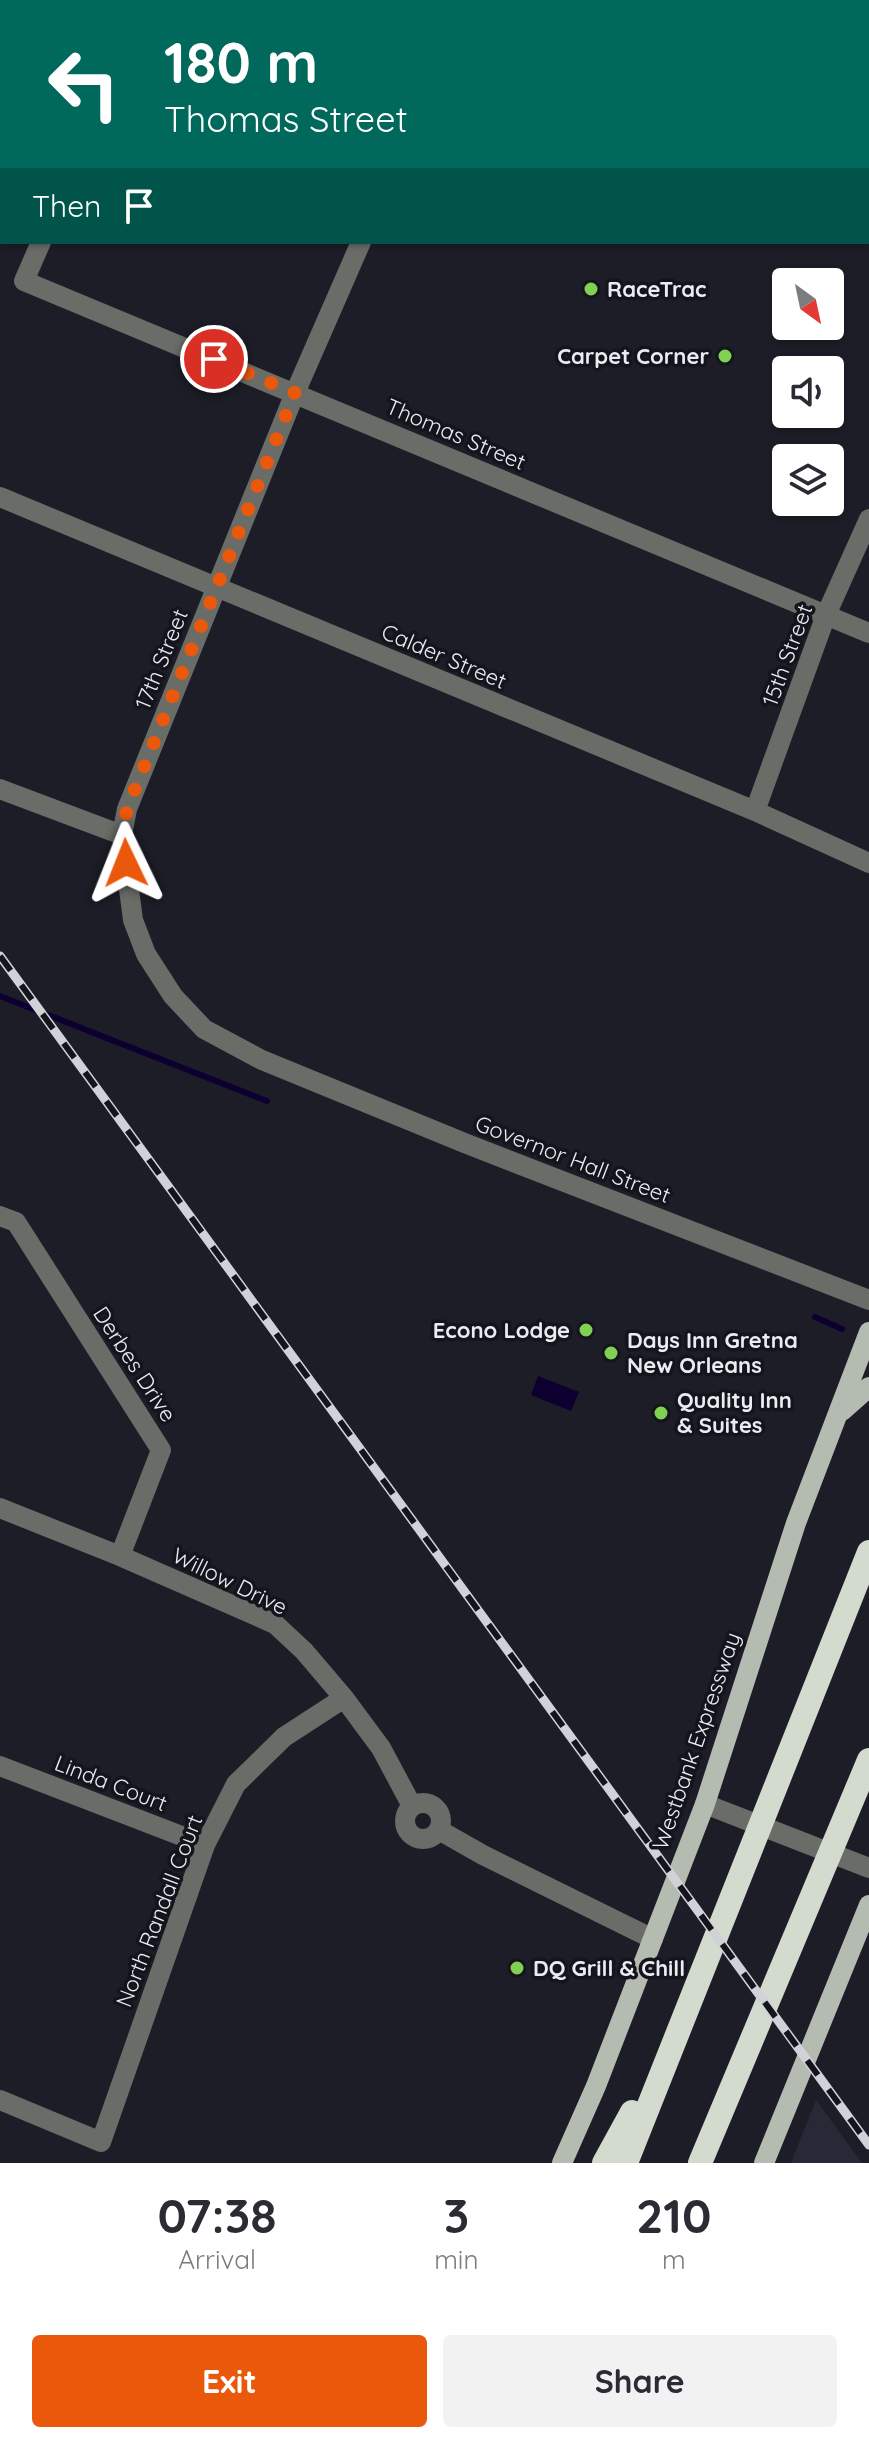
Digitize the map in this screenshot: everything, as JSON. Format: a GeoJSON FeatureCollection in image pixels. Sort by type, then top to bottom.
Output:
{"type":"FeatureCollection","features":[{"type":"Feature","properties":{"kind":"highway"},"geometry":{"type":"LineString","coordinates":[[626,2163],[869,1552]]}},
{"type":"Feature","properties":{"kind":"highway"},"geometry":{"type":"LineString","coordinates":[[700,2163],[869,1760]]}},
{"type":"Feature","properties":{"kind":"highway"},"geometry":{"type":"LineString","coordinates":[[604,2163],[684,2015]]}},
{"type":"Feature","properties":{"kind":"main road","name":"Westbank Expressway"},"geometry":{"type":"LineString","coordinates":[[562,2163],[596,2086],[705,1804],[793,1533],[869,1332]]}},
{"type":"Feature","properties":{"kind":"main road"},"geometry":{"type":"LineString","coordinates":[[838,1414],[869,1387]]}},
{"type":"Feature","properties":{"kind":"main road"},"geometry":{"type":"LineString","coordinates":[[764,2163],[869,1905]]}},
{"type":"Feature","properties":{"kind":"street","name":"Thomas Street"},"geometry":{"type":"LineString","coordinates":[[40,244],[24,281],[869,633]]}},
{"type":"Feature","properties":{"kind":"street","name":"17th Street"},"geometry":{"type":"LineString","coordinates":[[262,1060],[204,1029],[173,996],[146,954],[133,920],[122,835],[127,809],[215,587],[360,244]]}},
{"type":"Feature","properties":{"kind":"street","name":"Calder Street"},"geometry":{"type":"LineString","coordinates":[[0,497],[755,811],[869,863]]}},
{"type":"Feature","properties":{"kind":"street","name":"15th Street"},"geometry":{"type":"LineString","coordinates":[[755,811],[826,615],[869,519]]}},
{"type":"Feature","properties":{"kind":"street"},"geometry":{"type":"LineString","coordinates":[[0,789],[122,835]]}},
{"type":"Feature","properties":{"kind":"street","name":"Governor Hall Street"},"geometry":{"type":"LineString","coordinates":[[262,1060],[467,1144],[869,1300]]}},
{"type":"Feature","properties":{"kind":"street","name":"Derbes Drive"},"geometry":{"type":"LineString","coordinates":[[0,1216],[16,1222],[161,1450],[120,1556]]}},
{"type":"Feature","properties":{"kind":"street","name":"Willow Drive"},"geometry":{"type":"LineString","coordinates":[[0,1508],[120,1556],[275,1624],[304,1651],[381,1748],[412,1806],[405,1822],[413,1836],[425,1839],[439,1830],[653,1939]]}},
{"type":"Feature","properties":{"kind":"street","name":"North Randall Court"},"geometry":{"type":"LineString","coordinates":[[0,2100],[101,2142],[205,1845],[236,1784],[284,1737],[344,1698]]}},
{"type":"Feature","properties":{"kind":"street","name":"Linda Court"},"geometry":{"type":"LineString","coordinates":[[0,1766],[205,1845]]}},
{"type":"Feature","properties":{"kind":"street"},"geometry":{"type":"LineString","coordinates":[[705,1804],[869,1868]]}},
{"type":"Feature","properties":{"kind":"shaded area"},"geometry":{"type":"Polygon","coordinates":[[[538,1376],[579,1392],[571,1411],[531,1395],[538,1376]]]}},
{"type":"Feature","properties":{"kind":"shaded area"},"geometry":{"type":"Polygon","coordinates":[[[816,2100],[862,2163],[791,2163],[816,2100]]]}},
{"type":"Feature","properties":{"kind":"waterway"},"geometry":{"type":"LineString","coordinates":[[0,996],[267,1101]]}},
{"type":"Feature","properties":{"kind":"waterway"},"geometry":{"type":"LineString","coordinates":[[815,1317],[842,1329]]}},
{"type":"Feature","properties":{"kind":"railway"},"geometry":{"type":"LineString","coordinates":[[0,956],[869,2145]]}},
{"type":"Feature","properties":{"kind":"place","name":"RaceTrac"},"geometry":{"type":"Point","coordinates":[591,289]}},
{"type":"Feature","properties":{"kind":"place","name":"Carpet Corner"},"geometry":{"type":"Point","coordinates":[725,356]}},
{"type":"Feature","properties":{"kind":"place","name":"Econo Lodge"},"geometry":{"type":"Point","coordinates":[586,1330]}},
{"type":"Feature","properties":{"kind":"place","name":"Days Inn Gretna New Orleans"},"geometry":{"type":"Point","coordinates":[611,1353]}},
{"type":"Feature","properties":{"kind":"place","name":"Quality Inn & Suites"},"geometry":{"type":"Point","coordinates":[661,1413]}},
{"type":"Feature","properties":{"kind":"place","name":"DQ Grill & Chill"},"geometry":{"type":"Point","coordinates":[517,1968]}},
{"type":"Feature","properties":{"kind":"route"},"geometry":{"type":"LineString","coordinates":[[126,863],[122,835],[127,809],[295,393],[214,359]]}}]}
